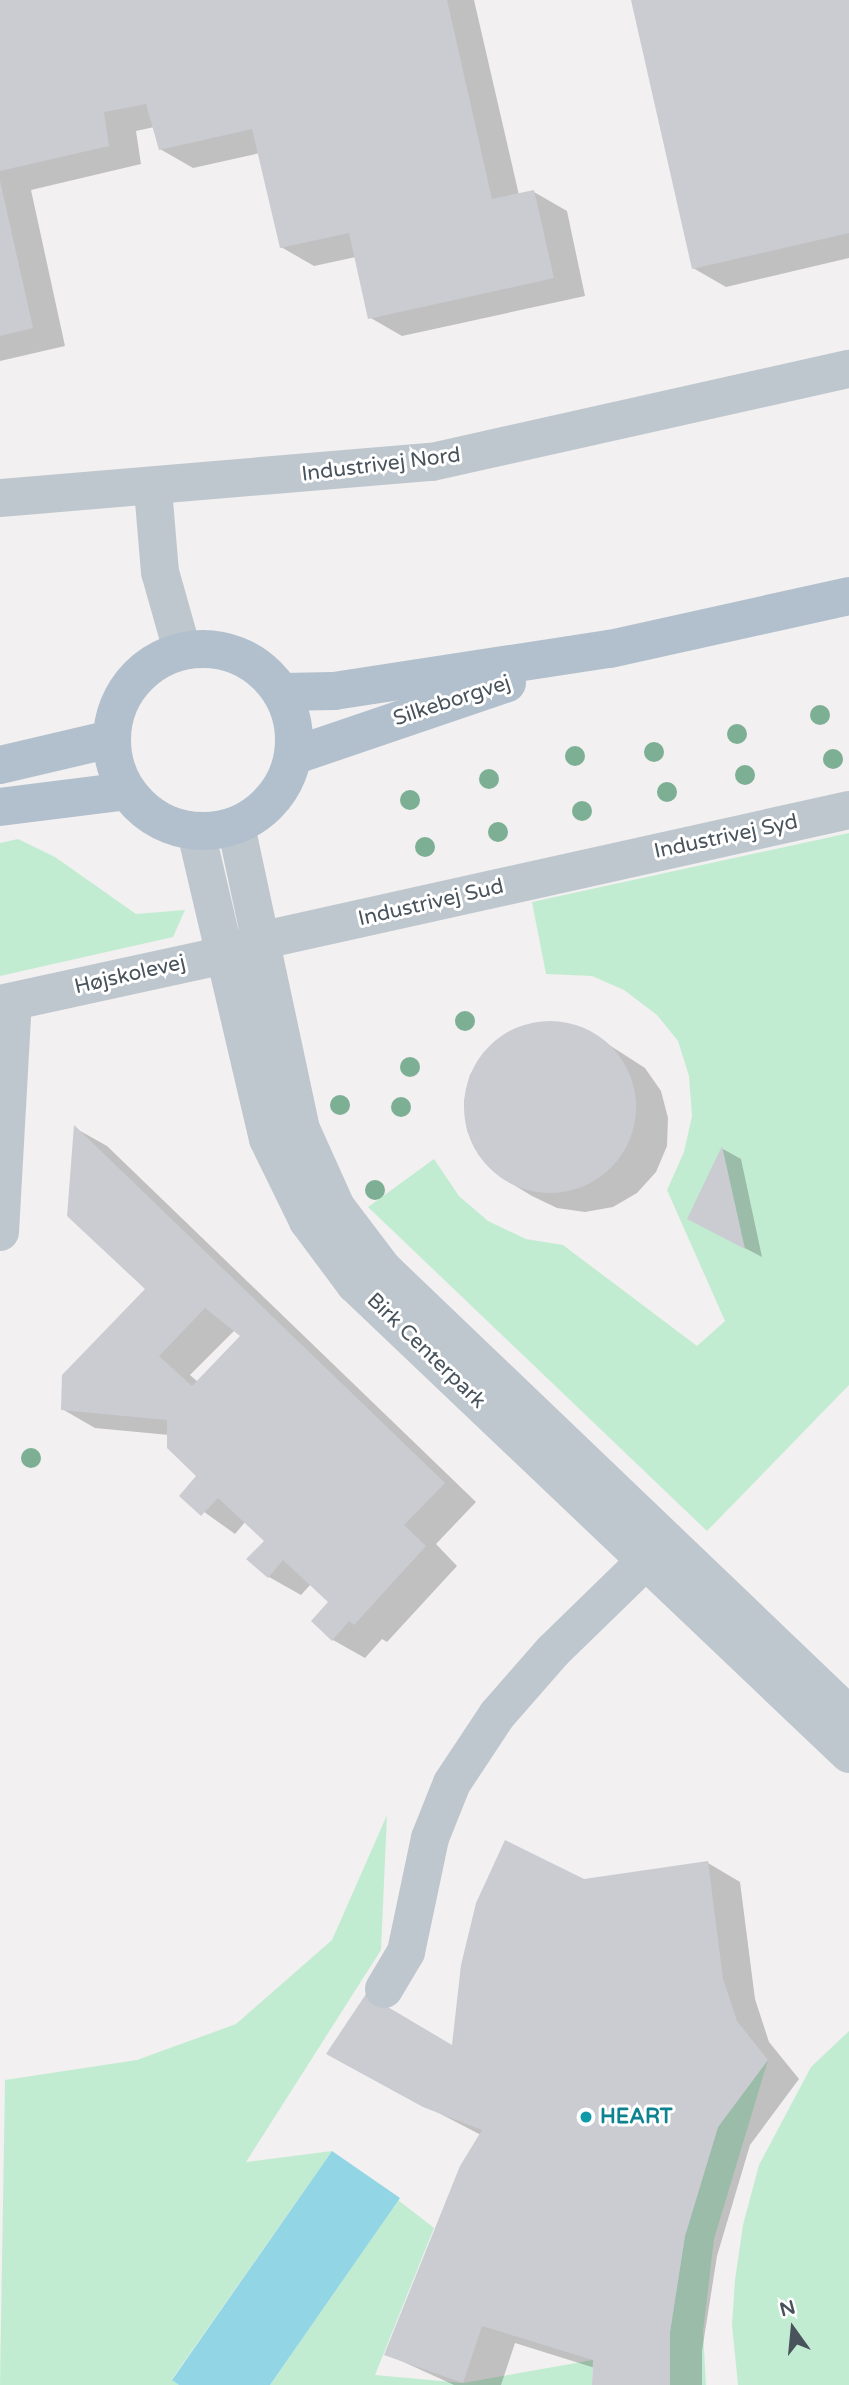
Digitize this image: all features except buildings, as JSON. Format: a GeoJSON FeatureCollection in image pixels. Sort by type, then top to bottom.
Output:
{"type":"FeatureCollection","features":[{"type":"Feature","properties":{"kind":"main road","name":"Silkeborgvej"},"geometry":{"type":"LineString","coordinates":[[281,692],[334,691],[610,649],[849,596]]}},
{"type":"Feature","properties":{"kind":"main road","name":"Silkeborgvej"},"geometry":{"type":"LineString","coordinates":[[293,756],[610,649]]}},
{"type":"Feature","properties":{"kind":"main road"},"geometry":{"type":"LineString","coordinates":[[181,650],[233,653],[257,666],[281,692],[295,728],[293,756],[279,792],[256,816],[236,826],[196,831],[170,826],[145,812],[126,791],[114,764],[111,739],[116,709],[128,685],[147,666],[181,650]]}},
{"type":"Feature","properties":{"kind":"main road"},"geometry":{"type":"LineString","coordinates":[[0,765],[111,739]]}},
{"type":"Feature","properties":{"kind":"main road"},"geometry":{"type":"LineString","coordinates":[[0,807],[126,791]]}},
{"type":"Feature","properties":{"kind":"street","name":"Industrivej Nord"},"geometry":{"type":"LineString","coordinates":[[0,498],[153,489],[432,462],[849,369]]}},
{"type":"Feature","properties":{"kind":"street"},"geometry":{"type":"LineString","coordinates":[[153,489],[160,572],[181,650]]}},
{"type":"Feature","properties":{"kind":"street","name":"Industrivej Syd"},"geometry":{"type":"LineString","coordinates":[[603,864],[849,810]]}},
{"type":"Feature","properties":{"kind":"street","name":"Birk Centerpark"},"geometry":{"type":"LineString","coordinates":[[236,826],[301,1129],[336,1207],[383,1269],[657,1551],[849,1754]]}},
{"type":"Feature","properties":{"kind":"street","name":"Birk Centerpark"},"geometry":{"type":"LineString","coordinates":[[196,831],[268,1139],[308,1221],[355,1284],[657,1551],[849,1715]]}},
{"type":"Feature","properties":{"kind":"street","name":"Industrivej Sud"},"geometry":{"type":"LineString","coordinates":[[259,941],[603,864]]}},
{"type":"Feature","properties":{"kind":"street","name":"Højskolevej"},"geometry":{"type":"LineString","coordinates":[[6,1003],[224,955],[259,941]]}},
{"type":"Feature","properties":{"kind":"street"},"geometry":{"type":"LineString","coordinates":[[0,1232],[6,1003]]}},
{"type":"Feature","properties":{"kind":"street"},"geometry":{"type":"LineString","coordinates":[[384,1989],[407,1952],[430,1838],[452,1783],[497,1715],[553,1651],[657,1551]]}},
{"type":"Feature","properties":{"kind":"green space"},"geometry":{"type":"Polygon","coordinates":[[[849,833],[849,1385],[707,1531],[368,1207],[434,1159],[459,1196],[488,1221],[526,1239],[563,1245],[697,1346],[725,1321],[667,1190],[684,1152],[692,1116],[689,1076],[678,1041],[657,1015],[624,990],[592,976],[546,974],[532,902],[849,833]]]}},
{"type":"Feature","properties":{"kind":"green space"},"geometry":{"type":"Polygon","coordinates":[[[18,839],[55,857],[136,914],[185,910],[173,937],[0,976],[0,843],[18,839]]]}},
{"type":"Feature","properties":{"kind":"green space"},"geometry":{"type":"Polygon","coordinates":[[[387,1815],[381,1950],[246,2162],[332,2151],[172,2379],[179,2385],[0,2385],[5,2080],[137,2060],[236,2024],[332,1940],[387,1815]]]}},
{"type":"Feature","properties":{"kind":"green space"},"geometry":{"type":"Polygon","coordinates":[[[849,2031],[849,2385],[738,2385],[732,2325],[735,2280],[743,2225],[759,2165],[811,2067],[849,2031]]]}},
{"type":"Feature","properties":{"kind":"green space"},"geometry":{"type":"Polygon","coordinates":[[[768,2060],[714,2239],[703,2332],[706,2385],[670,2385],[670,2332],[685,2236],[718,2127],[768,2060]]]}},
{"type":"Feature","properties":{"kind":"green space"},"geometry":{"type":"Polygon","coordinates":[[[398,2200],[434,2228],[375,2375],[463,2383],[593,2360],[592,2385],[270,2385],[398,2200]]]}},
{"type":"Feature","properties":{"kind":"water"},"geometry":{"type":"Polygon","coordinates":[[[332,2151],[400,2198],[270,2385],[179,2385],[172,2380],[332,2151]]]}},
{"type":"Feature","properties":{"kind":"place","name":"HEART"},"geometry":{"type":"Point","coordinates":[586,2117]}}]}
